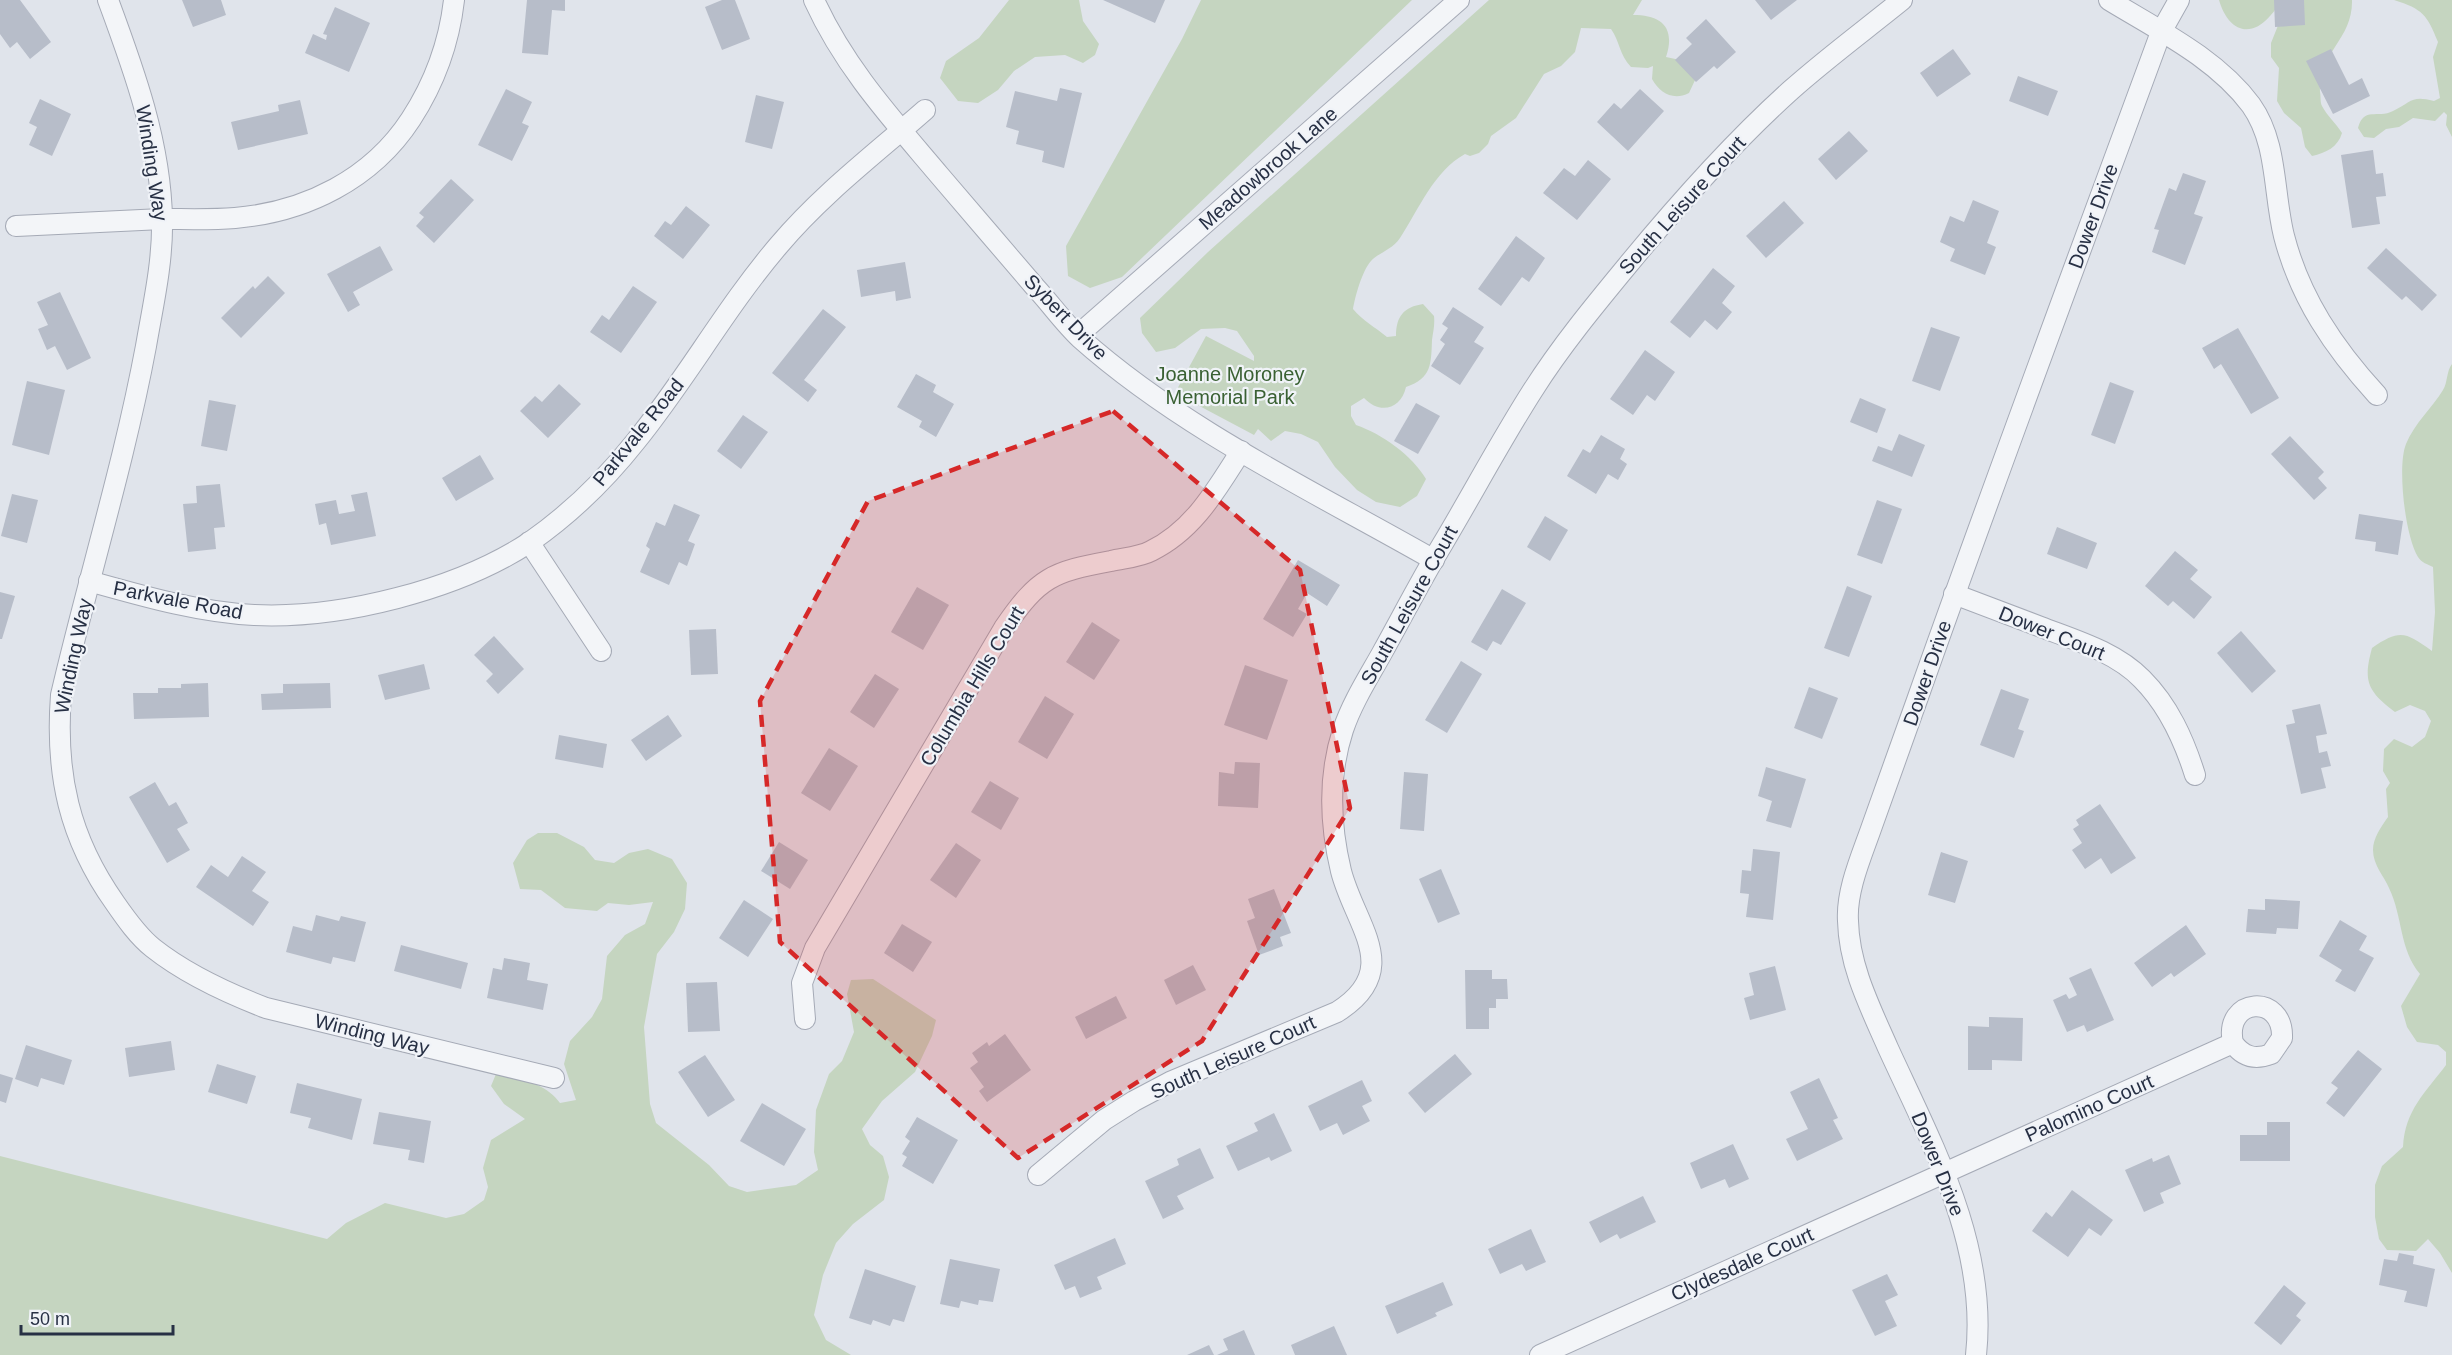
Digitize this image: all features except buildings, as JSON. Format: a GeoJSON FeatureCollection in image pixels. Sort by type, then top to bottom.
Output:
{"type":"FeatureCollection","features":[{"type":"Feature","properties":{"kind":"street","name":"Winding Way"},"geometry":{"type":"LineString","coordinates":[[108,0],[139,86],[157,171],[162,219],[160,264],[133,414],[61,695],[60,760],[65,795],[74,828],[91,866],[128,922],[152,948],[195,976],[227,993],[266,1008],[554,1078]]}},
{"type":"Feature","properties":{"kind":"street"},"geometry":{"type":"LineString","coordinates":[[16,226],[236,218],[277,211],[339,187],[367,170],[388,150],[426,96],[440,64],[450,28],[454,0]]}},
{"type":"Feature","properties":{"kind":"street","name":"Sybert Drive"},"geometry":{"type":"LineString","coordinates":[[814,0],[830,35],[852,69],[1078,335],[1116,369],[1157,400],[1434,560]]}},
{"type":"Feature","properties":{"kind":"street","name":"Meadowbrook Lane"},"geometry":{"type":"LineString","coordinates":[[1078,335],[1459,0]]}},
{"type":"Feature","properties":{"kind":"street","name":"South Leisure Court"},"geometry":{"type":"LineString","coordinates":[[1038,1174],[1104,1120],[1134,1101],[1170,1082],[1337,1012],[1352,1003],[1365,990],[1370,976],[1370,950],[1342,874],[1334,834],[1332,795],[1336,760],[1343,730],[1355,701],[1534,389],[1570,338],[1660,226],[1732,146],[1792,89],[1902,0]]}},
{"type":"Feature","properties":{"kind":"street"},"geometry":{"type":"LineString","coordinates":[[2109,0],[2212,65],[2252,106],[2263,126],[2270,148],[2283,233],[2304,294],[2347,362],[2377,395]]}},
{"type":"Feature","properties":{"kind":"street","name":"Dower Drive"},"geometry":{"type":"LineString","coordinates":[[1976,1355],[1976,1303],[1972,1266],[1963,1225],[1944,1173],[1866,998],[1855,966],[1847,917],[1862,855],[1954,594],[2161,32],[2179,0]]}},
{"type":"Feature","properties":{"kind":"street","name":"Parkvale Road"},"geometry":{"type":"LineString","coordinates":[[89,581],[159,600],[210,610],[255,615],[313,614],[368,605],[420,591],[477,570],[529,542],[575,507],[608,474],[637,440],[739,295],[808,211],[925,110]]}},
{"type":"Feature","properties":{"kind":"street","name":"Columbia Hills Court"},"geometry":{"type":"LineString","coordinates":[[805,1019],[802,983],[815,948],[1024,598],[1050,577],[1079,567],[1150,552],[1177,535],[1205,508],[1241,450]]}},
{"type":"Feature","properties":{"kind":"street"},"geometry":{"type":"LineString","coordinates":[[529,542],[601,651]]}},
{"type":"Feature","properties":{"kind":"street","name":"Dower Court"},"geometry":{"type":"LineString","coordinates":[[1954,594],[2084,643],[2114,658],[2140,677],[2157,696],[2175,725],[2187,749],[2195,775]]}},
{"type":"Feature","properties":{"kind":"street","name":"Palomino Court"},"geometry":{"type":"LineString","coordinates":[[1944,1173],[2233,1043]]}},
{"type":"Feature","properties":{"kind":"street","name":"Clydesdale Court"},"geometry":{"type":"LineString","coordinates":[[1540,1355],[1944,1173]]}},
{"type":"Feature","properties":{"kind":"highlighted area"},"geometry":{"type":"Polygon","coordinates":[[[1113,411],[1300,570],[1350,808],[1202,1041],[1018,1158],[780,942],[760,701],[868,501],[1113,411]]]}},
{"type":"Feature","properties":{"kind":"green space"},"geometry":{"type":"Polygon","coordinates":[[[1009,0],[1079,0],[1083,21],[1099,44],[1095,55],[1083,63],[1065,55],[1035,57],[1014,71],[998,90],[978,103],[958,101],[940,78],[946,61],[979,38],[1009,0]]]}},
{"type":"Feature","properties":{"kind":"green space"},"geometry":{"type":"Polygon","coordinates":[[[1201,0],[1412,0],[1122,277],[1090,288],[1068,276],[1066,246],[1182,39],[1201,0]]]}},
{"type":"Feature","properties":{"kind":"green space","name":"Joanne Moroney Memorial Park"},"geometry":{"type":"Polygon","coordinates":[[[1489,0],[1642,0],[1633,15],[1651,17],[1664,25],[1669,38],[1666,57],[1680,60],[1696,78],[1689,93],[1672,96],[1663,92],[1652,79],[1653,66],[1631,67],[1611,29],[1581,28],[1575,52],[1561,66],[1544,74],[1516,118],[1491,136],[1488,144],[1479,153],[1470,156],[1465,154],[1444,170],[1397,242],[1368,265],[1359,284],[1353,309],[1369,324],[1387,337],[1396,336],[1402,314],[1411,307],[1423,304],[1434,316],[1430,363],[1425,375],[1406,387],[1395,405],[1377,407],[1364,398],[1351,406],[1351,416],[1356,425],[1396,446],[1413,462],[1426,479],[1417,496],[1400,507],[1376,502],[1357,490],[1335,467],[1318,442],[1301,434],[1285,431],[1271,441],[1258,429],[1254,435],[1175,393],[1206,336],[1254,361],[1254,356],[1237,331],[1225,328],[1201,329],[1175,348],[1156,352],[1142,333],[1140,318],[1208,252],[1489,0]]]}},
{"type":"Feature","properties":{"kind":"green space"},"geometry":{"type":"Polygon","coordinates":[[[2219,0],[2280,0],[2276,9],[2262,24],[2246,29],[2239,28],[2227,18],[2219,0]]]}},
{"type":"Feature","properties":{"kind":"green space"},"geometry":{"type":"Polygon","coordinates":[[[2297,0],[2352,0],[2347,26],[2324,66],[2321,78],[2321,104],[2342,133],[2338,142],[2331,149],[2312,156],[2305,147],[2301,128],[2284,113],[2277,101],[2279,68],[2271,57],[2271,43],[2279,23],[2297,0]]]}},
{"type":"Feature","properties":{"kind":"green space"},"geometry":{"type":"Polygon","coordinates":[[[2394,0],[2452,0],[2452,137],[2446,125],[2447,115],[2444,112],[2435,121],[2413,118],[2399,127],[2386,129],[2374,138],[2364,137],[2358,128],[2367,115],[2387,113],[2416,99],[2434,101],[2440,98],[2433,57],[2438,42],[2434,33],[2423,14],[2394,0]]]}},
{"type":"Feature","properties":{"kind":"green space"},"geometry":{"type":"Polygon","coordinates":[[[2452,364],[2452,1273],[2428,1239],[2416,1251],[2387,1250],[2379,1239],[2375,1217],[2375,1185],[2382,1166],[2403,1147],[2412,1112],[2446,1065],[2446,1052],[2438,1045],[2417,1042],[2407,1027],[2401,1006],[2420,974],[2408,954],[2397,910],[2373,855],[2376,837],[2388,817],[2386,789],[2390,783],[2383,771],[2384,749],[2394,739],[2412,747],[2425,737],[2431,721],[2425,711],[2410,705],[2395,712],[2386,705],[2373,691],[2368,669],[2372,648],[2397,635],[2416,640],[2432,651],[2435,612],[2433,567],[2420,559],[2413,547],[2406,518],[2402,468],[2403,454],[2409,437],[2443,390],[2452,364]]]}},
{"type":"Feature","properties":{"kind":"green space"},"geometry":{"type":"Polygon","coordinates":[[[538,833],[557,833],[584,847],[595,860],[614,863],[629,853],[648,849],[672,859],[687,883],[685,909],[674,932],[657,954],[644,1027],[650,1104],[656,1123],[709,1165],[729,1186],[747,1192],[796,1185],[818,1170],[814,1152],[816,1110],[829,1074],[842,1061],[854,1032],[847,994],[851,980],[873,979],[936,1020],[932,1036],[915,1072],[882,1101],[862,1129],[870,1145],[883,1156],[889,1177],[884,1200],[853,1224],[836,1243],[823,1275],[814,1315],[826,1340],[851,1355],[0,1355],[0,1156],[327,1239],[346,1223],[385,1203],[446,1218],[464,1214],[484,1200],[488,1187],[483,1168],[491,1140],[525,1119],[504,1104],[491,1086],[496,1074],[523,1079],[540,1086],[560,1103],[576,1100],[564,1064],[570,1041],[592,1017],[602,999],[607,956],[625,935],[645,924],[653,902],[629,905],[608,903],[597,911],[565,908],[541,890],[520,889],[513,863],[527,840],[538,833]]]}}]}
